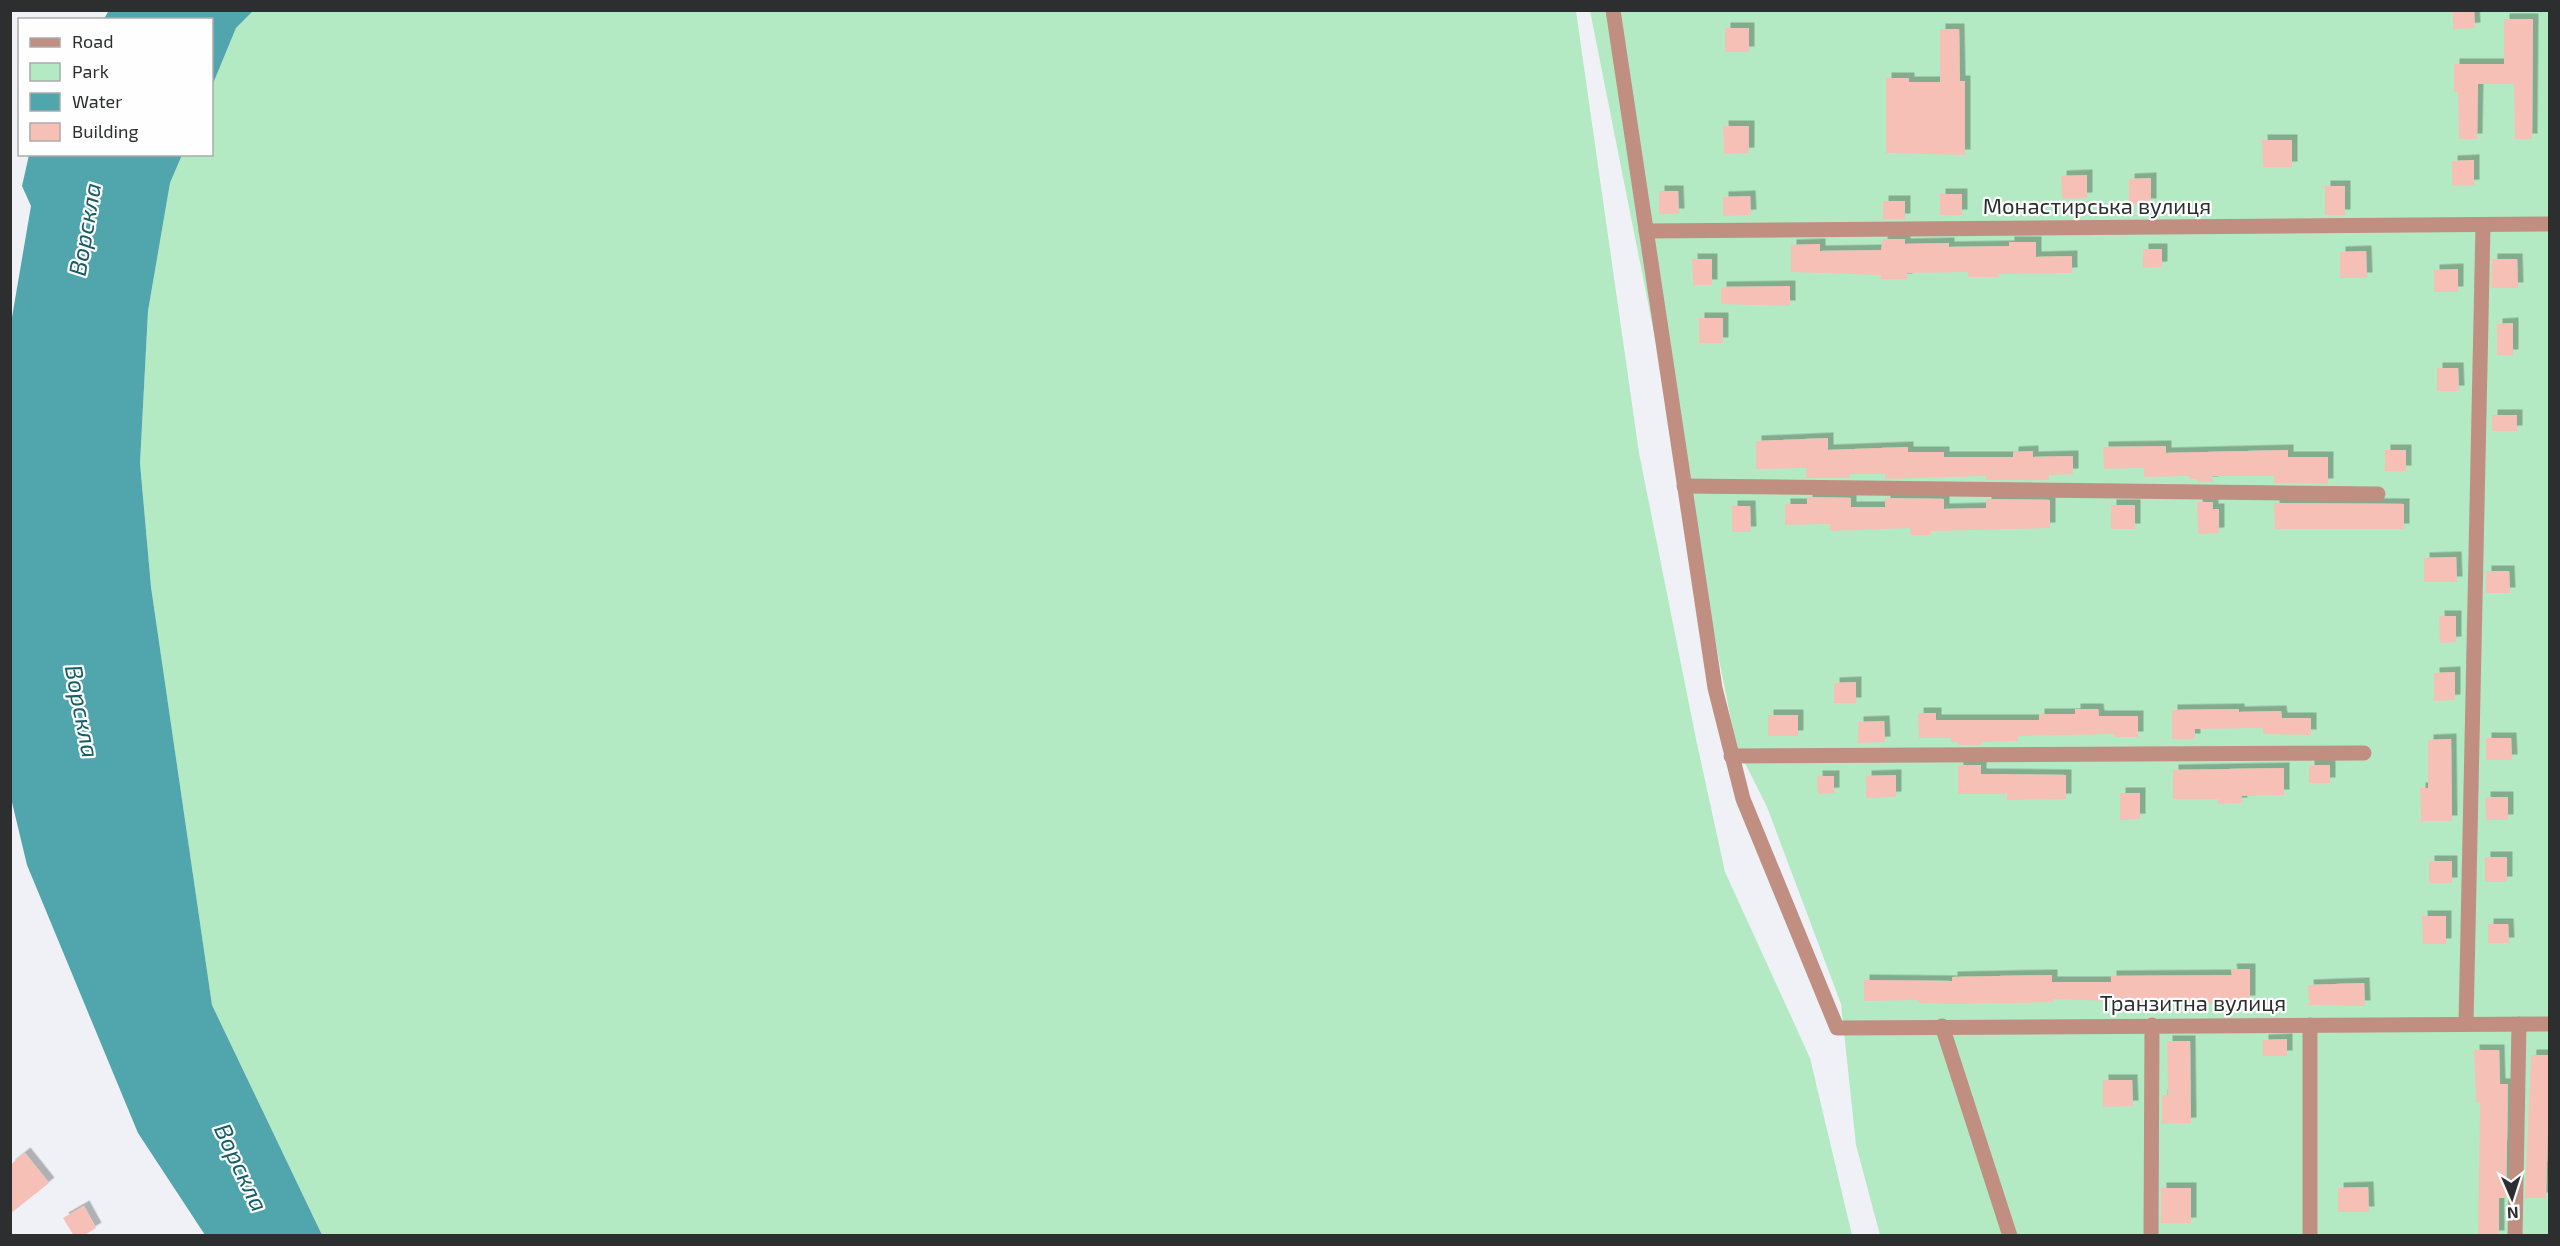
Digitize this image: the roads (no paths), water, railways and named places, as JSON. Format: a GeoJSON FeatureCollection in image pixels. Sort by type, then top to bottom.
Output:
{"type":"FeatureCollection","features":[{"type":"Feature","properties":{"kind":"street"},"geometry":{"type":"LineString","coordinates":[[1612,10],[1715,688],[1731,756],[2364,753]]}},
{"type":"Feature","properties":{"kind":"street","name":"Монастирська вулиця"},"geometry":{"type":"LineString","coordinates":[[1646,231],[2550,224]]}},
{"type":"Feature","properties":{"kind":"street"},"geometry":{"type":"LineString","coordinates":[[2466,1024],[2483,225]]}},
{"type":"Feature","properties":{"kind":"street"},"geometry":{"type":"LineString","coordinates":[[1684,486],[2378,494]]}},
{"type":"Feature","properties":{"kind":"street","name":"Транзитна вулиця"},"geometry":{"type":"LineString","coordinates":[[1731,756],[1743,799],[1837,1028],[2550,1024]]}},
{"type":"Feature","properties":{"kind":"street"},"geometry":{"type":"LineString","coordinates":[[2516,1236],[2519,1024]]}},
{"type":"Feature","properties":{"kind":"street"},"geometry":{"type":"LineString","coordinates":[[2151,1236],[2152,1025]]}},
{"type":"Feature","properties":{"kind":"street"},"geometry":{"type":"LineString","coordinates":[[2310,1025],[2310,1236]]}},
{"type":"Feature","properties":{"kind":"street"},"geometry":{"type":"LineString","coordinates":[[1942,1026],[2010,1236]]}},
{"type":"Feature","properties":{"kind":"water"},"geometry":{"type":"Polygon","coordinates":[[[109,10],[253,10],[236,28],[213,84],[213,18],[105,18],[109,10]]]}},
{"type":"Feature","properties":{"kind":"water","name":"Ворскла"},"geometry":{"type":"Polygon","coordinates":[[[29,156],[182,156],[170,183],[148,311],[140,463],[151,587],[212,1005],[322,1235],[205,1235],[138,1133],[27,865],[10,794],[10,329],[31,206],[22,186],[29,156]]]}}]}
